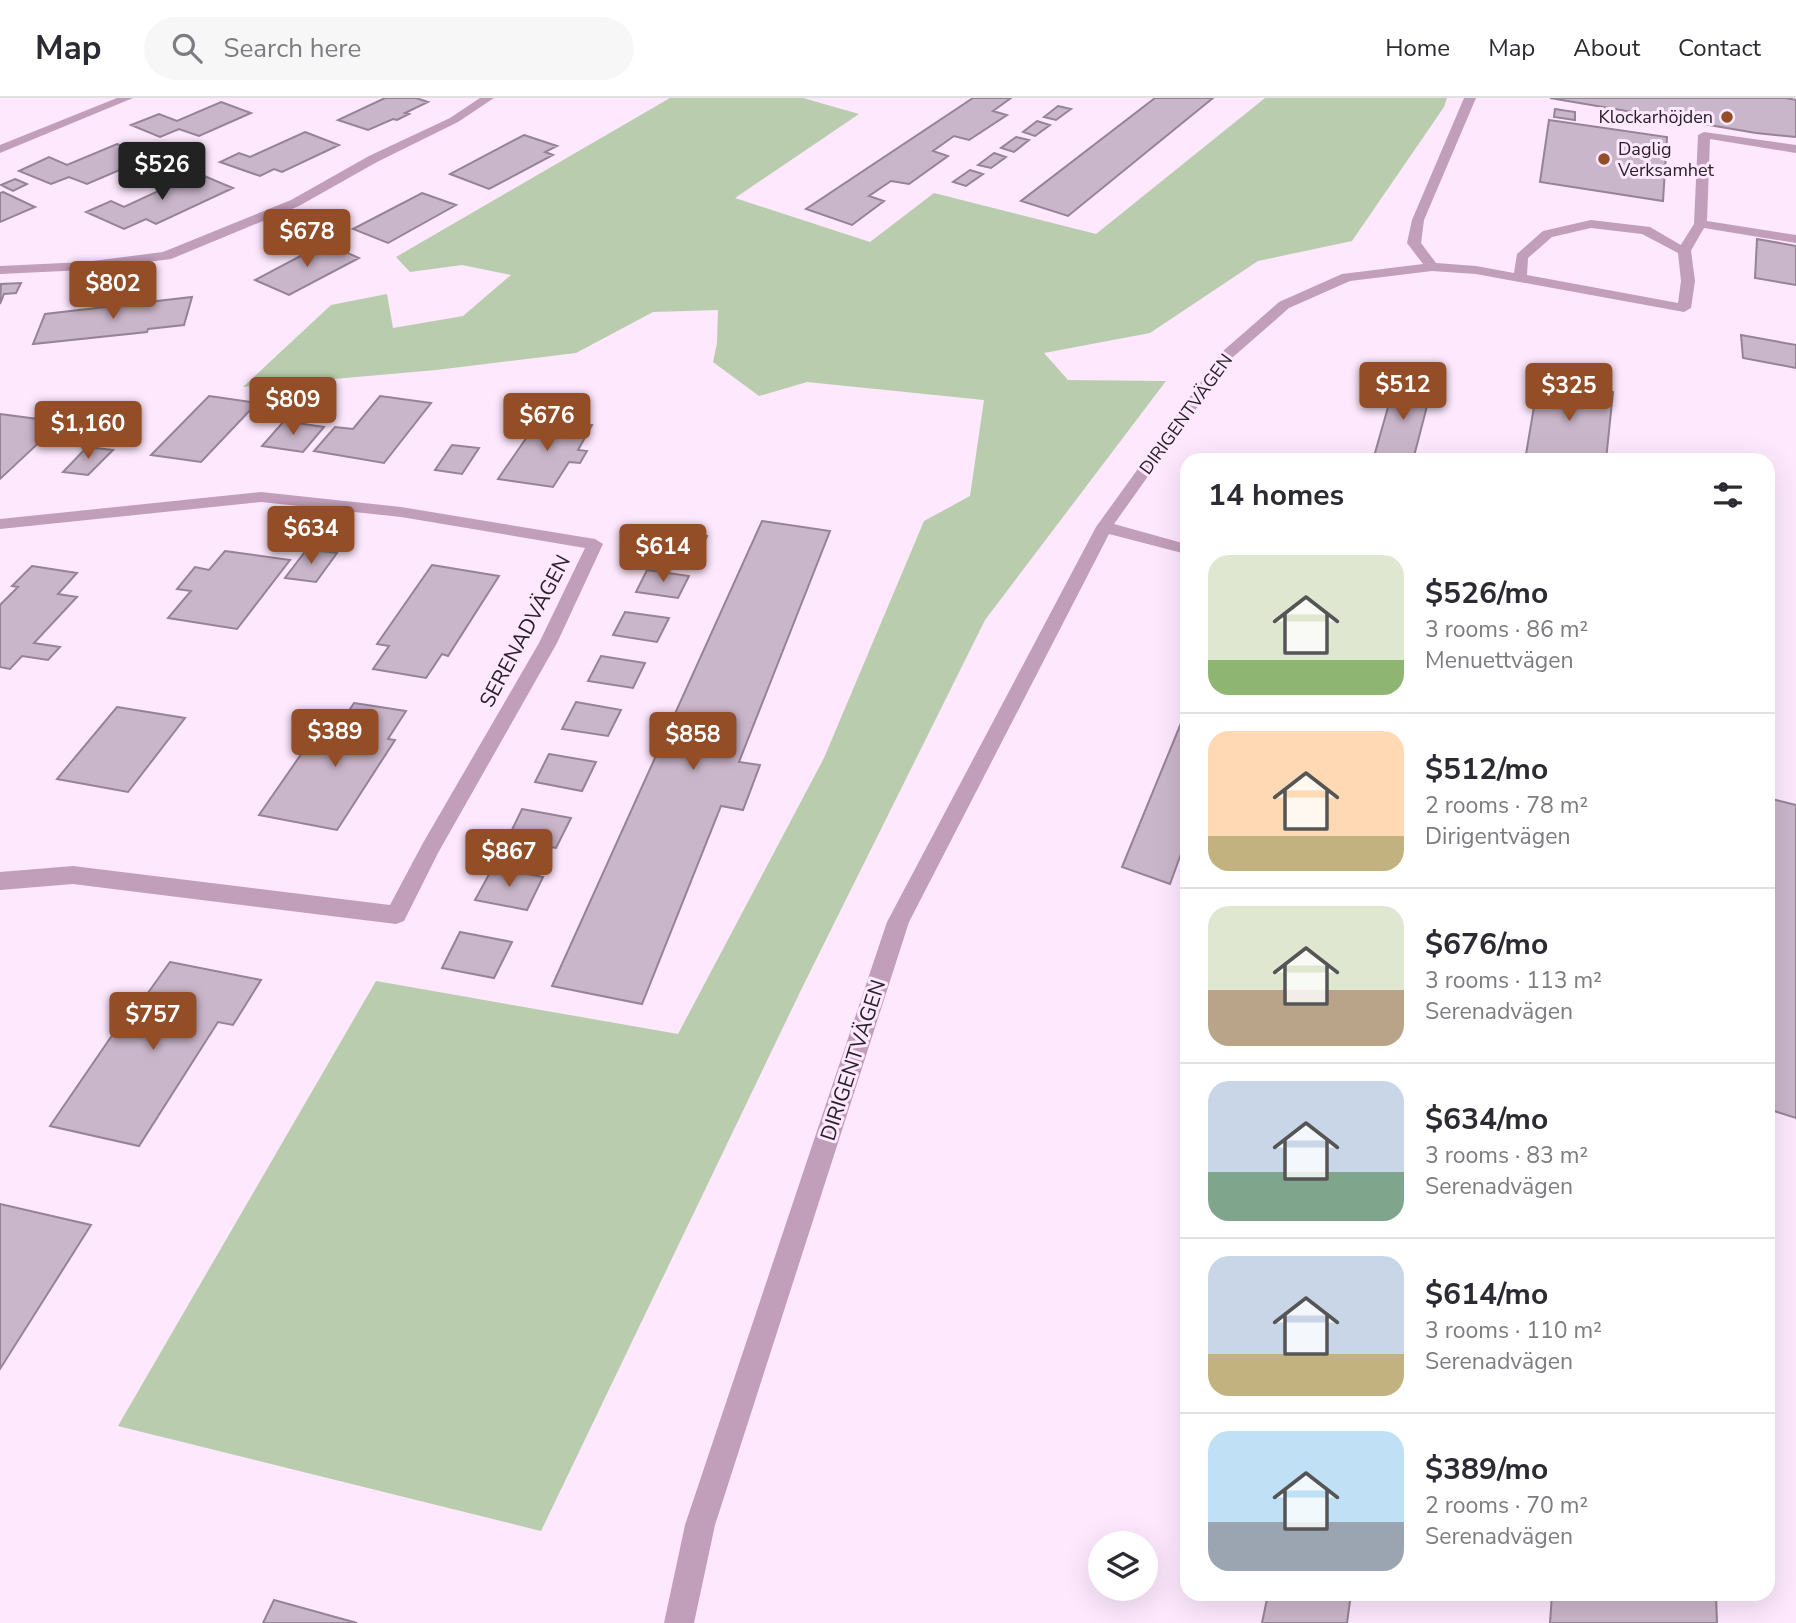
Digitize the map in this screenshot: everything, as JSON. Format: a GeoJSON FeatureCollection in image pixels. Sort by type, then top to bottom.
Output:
{"type":"FeatureCollection","features":[{"type":"Feature","properties":{"kind":"street"},"geometry":{"type":"LineString","coordinates":[[0,149],[127,98]]}},
{"type":"Feature","properties":{"kind":"street"},"geometry":{"type":"LineString","coordinates":[[0,270],[85,266],[166,257],[295,204],[373,159],[454,120],[488,98]]}},
{"type":"Feature","properties":{"kind":"street"},"geometry":{"type":"LineString","coordinates":[[1432,267],[1414,243],[1418,220],[1469,98]]}},
{"type":"Feature","properties":{"kind":"street"},"geometry":{"type":"LineString","coordinates":[[1520,277],[1522,257],[1548,234],[1591,224],[1645,230],[1684,251],[1700,224],[1704,135],[1796,149]]}},
{"type":"Feature","properties":{"kind":"street"},"geometry":{"type":"LineString","coordinates":[[1700,224],[1796,239]]}},
{"type":"Feature","properties":{"kind":"street","name":"DIRIGENTVÄGEN"},"geometry":{"type":"LineString","coordinates":[[679,1623],[700,1525],[898,922],[1104,527],[1228,354],[1284,305],[1347,277],[1432,267],[1520,277],[1684,308],[1688,281],[1684,251]]}},
{"type":"Feature","properties":{"kind":"street","name":"SERENADVÄGEN"},"geometry":{"type":"LineString","coordinates":[[0,524],[261,497],[401,512],[595,544],[548,643],[430,849],[396,915],[73,875],[0,881]]}},
{"type":"Feature","properties":{"kind":"street"},"geometry":{"type":"LineString","coordinates":[[1104,527],[1180,547]]}},
{"type":"Feature","properties":{"kind":"green space"},"geometry":{"type":"Polygon","coordinates":[[[670,98],[803,98],[859,114],[735,198],[870,242],[934,193],[1096,234],[1265,98],[1447,98],[1444,107],[1352,241],[1258,261],[1150,333],[1044,353],[1068,380],[1166,381],[985,620],[800,992],[541,1531],[118,1426],[376,981],[678,1034],[824,758],[924,521],[970,496],[984,400],[807,382],[759,396],[713,362],[717,343],[718,310],[653,312],[576,353],[436,370],[243,387],[331,305],[387,294],[393,328],[463,316],[511,275],[462,265],[410,272],[396,257],[670,98]]]}},
{"type":"Feature","properties":{"kind":"building"},"geometry":{"type":"Polygon","coordinates":[[[385,98],[416,98],[428,102],[397,120],[393,119],[368,130],[338,120],[385,98]]]}},
{"type":"Feature","properties":{"kind":"building"},"geometry":{"type":"Polygon","coordinates":[[[973,98],[1011,98],[993,111],[1007,115],[969,140],[954,136],[933,151],[948,156],[909,184],[891,181],[869,196],[884,201],[852,225],[806,209],[973,98]]]}},
{"type":"Feature","properties":{"kind":"building"},"geometry":{"type":"Polygon","coordinates":[[[1155,98],[1213,98],[1068,216],[1021,201],[1155,98]]]}},
{"type":"Feature","properties":{"kind":"building","name":"Klockarhöjden"},"geometry":{"type":"Polygon","coordinates":[[[1550,98],[1786,98],[1796,100],[1796,137],[1756,133],[1550,98]]]}},
{"type":"Feature","properties":{"kind":"building"},"geometry":{"type":"Polygon","coordinates":[[[221,102],[251,113],[199,136],[179,129],[160,137],[131,125],[159,114],[177,121],[221,102]]]}},
{"type":"Feature","properties":{"kind":"building"},"geometry":{"type":"Polygon","coordinates":[[[1058,106],[1071,109],[1056,120],[1044,117],[1058,106]]]}},
{"type":"Feature","properties":{"kind":"building"},"geometry":{"type":"Polygon","coordinates":[[[1555,109],[1575,112],[1575,120],[1554,117],[1555,109]]]}},
{"type":"Feature","properties":{"kind":"building","name":"Daglig Verksamhet"},"geometry":{"type":"Polygon","coordinates":[[[1549,120],[1667,137],[1663,201],[1540,182],[1549,120]]]}},
{"type":"Feature","properties":{"kind":"building"},"geometry":{"type":"Polygon","coordinates":[[[1037,121],[1050,125],[1035,136],[1023,132],[1037,121]]]}},
{"type":"Feature","properties":{"kind":"building"},"geometry":{"type":"Polygon","coordinates":[[[305,132],[339,145],[282,172],[274,169],[260,176],[220,162],[239,153],[250,157],[305,132]]]}},
{"type":"Feature","properties":{"kind":"building"},"geometry":{"type":"Polygon","coordinates":[[[524,135],[557,146],[545,152],[553,155],[489,189],[450,174],[524,135]]]}},
{"type":"Feature","properties":{"kind":"building"},"geometry":{"type":"Polygon","coordinates":[[[1016,137],[1029,140],[1014,152],[1001,148],[1016,137]]]}},
{"type":"Feature","properties":{"kind":"building"},"geometry":{"type":"Polygon","coordinates":[[[117,144],[150,157],[87,184],[69,177],[51,184],[19,171],[49,157],[67,165],[117,144]]]}},
{"type":"Feature","properties":{"kind":"building"},"geometry":{"type":"Polygon","coordinates":[[[994,153],[1006,157],[991,168],[978,165],[994,153]]]}},
{"type":"Feature","properties":{"kind":"building"},"geometry":{"type":"Polygon","coordinates":[[[970,170],[983,174],[966,186],[953,182],[970,170]]]}},
{"type":"Feature","properties":{"kind":"building"},"geometry":{"type":"Polygon","coordinates":[[[197,173],[233,188],[156,224],[146,219],[124,229],[86,212],[111,201],[124,207],[197,173]]]}},
{"type":"Feature","properties":{"kind":"building"},"geometry":{"type":"Polygon","coordinates":[[[15,179],[27,184],[13,191],[1,185],[15,179]]]}},
{"type":"Feature","properties":{"kind":"building"},"geometry":{"type":"Polygon","coordinates":[[[0,193],[35,207],[0,222],[0,193]]]}},
{"type":"Feature","properties":{"kind":"building"},"geometry":{"type":"Polygon","coordinates":[[[422,193],[456,205],[388,243],[353,229],[422,193]]]}},
{"type":"Feature","properties":{"kind":"building"},"geometry":{"type":"Polygon","coordinates":[[[1757,239],[1796,246],[1796,285],[1755,278],[1757,239]]]}},
{"type":"Feature","properties":{"kind":"building"},"geometry":{"type":"Polygon","coordinates":[[[325,243],[359,258],[289,295],[255,280],[325,243]]]}},
{"type":"Feature","properties":{"kind":"building"},"geometry":{"type":"Polygon","coordinates":[[[21,283],[16,293],[4,294],[0,304],[1,284],[21,283]]]}},
{"type":"Feature","properties":{"kind":"building"},"geometry":{"type":"Polygon","coordinates":[[[192,297],[184,325],[148,329],[147,332],[33,344],[45,314],[192,297]]]}},
{"type":"Feature","properties":{"kind":"building"},"geometry":{"type":"Polygon","coordinates":[[[1741,335],[1796,345],[1796,368],[1743,358],[1741,335]]]}},
{"type":"Feature","properties":{"kind":"building"},"geometry":{"type":"Polygon","coordinates":[[[1539,377],[1613,392],[1607,453],[1526,453],[1539,377]]]}},
{"type":"Feature","properties":{"kind":"building"},"geometry":{"type":"Polygon","coordinates":[[[1396,379],[1432,387],[1415,453],[1375,453],[1396,379]]]}},
{"type":"Feature","properties":{"kind":"building"},"geometry":{"type":"Polygon","coordinates":[[[209,396],[257,403],[201,462],[151,455],[209,396]]]}},
{"type":"Feature","properties":{"kind":"building"},"geometry":{"type":"Polygon","coordinates":[[[380,396],[431,403],[384,463],[314,451],[335,427],[353,429],[380,396]]]}},
{"type":"Feature","properties":{"kind":"building"},"geometry":{"type":"Polygon","coordinates":[[[0,414],[61,422],[0,479],[0,414]]]}},
{"type":"Feature","properties":{"kind":"building"},"geometry":{"type":"Polygon","coordinates":[[[540,418],[592,425],[578,450],[587,451],[580,463],[569,462],[553,487],[498,479],[540,418]]]}},
{"type":"Feature","properties":{"kind":"building"},"geometry":{"type":"Polygon","coordinates":[[[284,421],[324,427],[303,452],[262,446],[284,421]]]}},
{"type":"Feature","properties":{"kind":"building"},"geometry":{"type":"Polygon","coordinates":[[[452,445],[479,448],[462,474],[435,470],[452,445]]]}},
{"type":"Feature","properties":{"kind":"building"},"geometry":{"type":"Polygon","coordinates":[[[87,447],[113,450],[88,475],[63,472],[87,447]]]}},
{"type":"Feature","properties":{"kind":"building"},"geometry":{"type":"Polygon","coordinates":[[[762,521],[830,531],[739,762],[760,765],[743,810],[721,806],[642,1004],[552,986],[762,521]]]}},
{"type":"Feature","properties":{"kind":"building"},"geometry":{"type":"Polygon","coordinates":[[[667,530],[707,536],[697,556],[656,550],[667,530]]]}},
{"type":"Feature","properties":{"kind":"building"},"geometry":{"type":"Polygon","coordinates":[[[307,549],[337,553],[316,582],[285,578],[307,549]]]}},
{"type":"Feature","properties":{"kind":"building"},"geometry":{"type":"Polygon","coordinates":[[[225,551],[290,560],[237,629],[168,618],[191,591],[177,589],[195,567],[209,570],[225,551]]]}},
{"type":"Feature","properties":{"kind":"building"},"geometry":{"type":"Polygon","coordinates":[[[432,565],[499,576],[448,656],[442,654],[426,678],[373,669],[389,646],[377,644],[432,565]]]}},
{"type":"Feature","properties":{"kind":"building"},"geometry":{"type":"Polygon","coordinates":[[[32,566],[77,573],[58,594],[77,597],[34,643],[60,647],[48,660],[22,656],[10,669],[0,667],[0,605],[18,587],[12,586],[32,566]]]}},
{"type":"Feature","properties":{"kind":"building"},"geometry":{"type":"Polygon","coordinates":[[[647,570],[689,576],[678,598],[636,592],[647,570]]]}},
{"type":"Feature","properties":{"kind":"building"},"geometry":{"type":"Polygon","coordinates":[[[625,612],[669,618],[657,642],[613,635],[625,612]]]}},
{"type":"Feature","properties":{"kind":"building"},"geometry":{"type":"Polygon","coordinates":[[[601,656],[645,663],[633,688],[588,681],[601,656]]]}},
{"type":"Feature","properties":{"kind":"building"},"geometry":{"type":"Polygon","coordinates":[[[576,702],[621,710],[608,736],[562,729],[576,702]]]}},
{"type":"Feature","properties":{"kind":"building"},"geometry":{"type":"Polygon","coordinates":[[[354,703],[406,711],[388,739],[395,740],[337,830],[259,815],[320,727],[336,730],[354,703]]]}},
{"type":"Feature","properties":{"kind":"building"},"geometry":{"type":"Polygon","coordinates":[[[117,707],[185,718],[128,792],[57,779],[117,707]]]}},
{"type":"Feature","properties":{"kind":"building"},"geometry":{"type":"Polygon","coordinates":[[[1180,726],[1180,856],[1170,884],[1122,867],[1180,726]]]}},
{"type":"Feature","properties":{"kind":"building"},"geometry":{"type":"Polygon","coordinates":[[[549,754],[596,762],[582,791],[535,782],[549,754]]]}},
{"type":"Feature","properties":{"kind":"building"},"geometry":{"type":"Polygon","coordinates":[[[1775,800],[1796,805],[1796,1118],[1775,1111],[1775,800]]]}},
{"type":"Feature","properties":{"kind":"building"},"geometry":{"type":"Polygon","coordinates":[[[522,809],[571,818],[556,848],[507,840],[522,809]]]}},
{"type":"Feature","properties":{"kind":"building"},"geometry":{"type":"Polygon","coordinates":[[[493,867],[543,877],[527,910],[475,900],[493,867]]]}},
{"type":"Feature","properties":{"kind":"building"},"geometry":{"type":"Polygon","coordinates":[[[460,932],[512,942],[494,978],[442,968],[460,932]]]}},
{"type":"Feature","properties":{"kind":"building"},"geometry":{"type":"Polygon","coordinates":[[[170,962],[261,980],[233,1025],[218,1022],[139,1146],[50,1126],[139,996],[145,997],[170,962]]]}},
{"type":"Feature","properties":{"kind":"building"},"geometry":{"type":"Polygon","coordinates":[[[0,1204],[91,1225],[0,1369],[0,1204]]]}},
{"type":"Feature","properties":{"kind":"building"},"geometry":{"type":"Polygon","coordinates":[[[274,1600],[357,1623],[263,1623],[274,1600]]]}},
{"type":"Feature","properties":{"kind":"building"},"geometry":{"type":"Polygon","coordinates":[[[1267,1601],[1350,1601],[1347,1623],[1262,1623],[1267,1601]]]}},
{"type":"Feature","properties":{"kind":"building"},"geometry":{"type":"Polygon","coordinates":[[[1552,1601],[1716,1601],[1717,1623],[1550,1623],[1552,1601]]]}},
{"type":"Feature","properties":{"kind":"place","name":"Klockarhöjden"},"geometry":{"type":"Point","coordinates":[1727,117]}},
{"type":"Feature","properties":{"kind":"place","name":"Daglig Verksamhet"},"geometry":{"type":"Point","coordinates":[1604,159]}}]}
